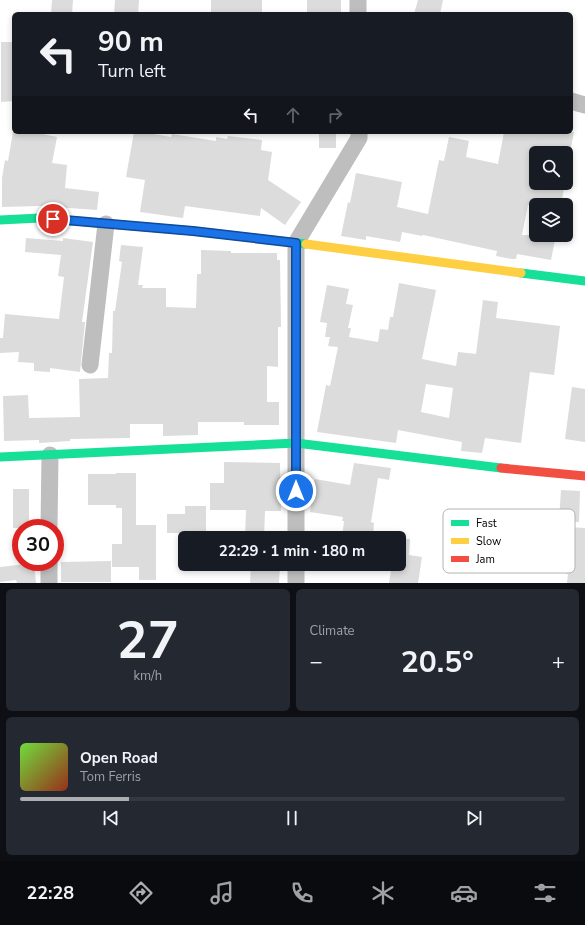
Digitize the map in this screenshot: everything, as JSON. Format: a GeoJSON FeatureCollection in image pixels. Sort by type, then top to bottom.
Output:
{"type":"FeatureCollection","features":[{"type":"Feature","properties":{"kind":"street"},"geometry":{"type":"LineString","coordinates":[[358,0],[358,12]]}},
{"type":"Feature","properties":{"kind":"street"},"geometry":{"type":"LineString","coordinates":[[573,102],[585,105]]}},
{"type":"Feature","properties":{"kind":"street"},"geometry":{"type":"LineString","coordinates":[[296,531],[296,243],[359,138],[359,134]]}},
{"type":"Feature","properties":{"kind":"street"},"geometry":{"type":"LineString","coordinates":[[0,220],[40,218],[193,231],[585,281]]}},
{"type":"Feature","properties":{"kind":"street"},"geometry":{"type":"LineString","coordinates":[[90,365],[106,224]]}},
{"type":"Feature","properties":{"kind":"street"},"geometry":{"type":"LineString","coordinates":[[0,458],[296,443],[463,464],[585,476]]}},
{"type":"Feature","properties":{"kind":"street"},"geometry":{"type":"LineString","coordinates":[[50,455],[50,519]]}},
{"type":"Feature","properties":{"kind":"street"},"geometry":{"type":"LineString","coordinates":[[49,571],[49,583]]}},
{"type":"Feature","properties":{"kind":"street"},"geometry":{"type":"LineString","coordinates":[[296,571],[296,583]]}},
{"type":"Feature","properties":{"kind":"building"},"geometry":{"type":"Polygon","coordinates":[[[52,0],[73,0],[72,12],[51,12],[52,0]]]}},
{"type":"Feature","properties":{"kind":"building"},"geometry":{"type":"Polygon","coordinates":[[[115,0],[139,0],[138,12],[114,12],[115,0]]]}},
{"type":"Feature","properties":{"kind":"building"},"geometry":{"type":"Polygon","coordinates":[[[211,0],[262,0],[262,12],[211,12],[211,0]]]}},
{"type":"Feature","properties":{"kind":"building"},"geometry":{"type":"Polygon","coordinates":[[[307,0],[341,0],[341,12],[307,12],[307,0]]]}},
{"type":"Feature","properties":{"kind":"building"},"geometry":{"type":"Polygon","coordinates":[[[418,0],[443,0],[440,12],[415,12],[418,0]]]}},
{"type":"Feature","properties":{"kind":"building"},"geometry":{"type":"Polygon","coordinates":[[[1,42],[12,42],[12,101],[1,102],[1,42]]]}},
{"type":"Feature","properties":{"kind":"building"},"geometry":{"type":"Polygon","coordinates":[[[574,132],[571,146],[529,146],[529,190],[564,190],[562,198],[529,198],[529,205],[522,235],[529,235],[529,242],[555,242],[551,260],[517,254],[516,259],[496,256],[497,251],[402,232],[400,242],[366,236],[366,240],[341,236],[356,173],[402,182],[397,207],[428,214],[439,160],[444,161],[449,137],[469,141],[466,157],[498,164],[504,134],[573,134],[574,132]]]}},
{"type":"Feature","properties":{"kind":"building"},"geometry":{"type":"Polygon","coordinates":[[[13,134],[43,134],[57,137],[52,163],[67,165],[65,188],[99,192],[97,210],[41,206],[2,207],[2,178],[5,160],[8,161],[13,134]]]}},
{"type":"Feature","properties":{"kind":"building"},"geometry":{"type":"Polygon","coordinates":[[[134,134],[154,134],[171,137],[172,134],[216,141],[216,137],[227,139],[228,136],[262,140],[261,150],[272,152],[268,180],[301,202],[285,225],[261,208],[260,216],[185,206],[183,218],[140,212],[145,180],[126,177],[134,134]]]}},
{"type":"Feature","properties":{"kind":"building"},"geometry":{"type":"Polygon","coordinates":[[[319,134],[336,134],[336,148],[319,148],[319,134]]]}},
{"type":"Feature","properties":{"kind":"building"},"geometry":{"type":"Polygon","coordinates":[[[26,238],[63,241],[63,238],[93,242],[82,322],[85,322],[80,372],[50,368],[50,372],[34,371],[34,363],[18,362],[19,352],[0,353],[0,338],[3,338],[5,314],[59,319],[64,277],[58,276],[61,255],[25,252],[26,238]]]}},
{"type":"Feature","properties":{"kind":"building"},"geometry":{"type":"Polygon","coordinates":[[[121,245],[143,247],[138,285],[143,285],[142,288],[166,288],[166,307],[196,308],[197,274],[201,274],[201,250],[231,251],[231,253],[277,253],[277,260],[280,260],[281,327],[278,327],[278,367],[267,366],[267,402],[279,402],[279,425],[244,425],[244,422],[198,422],[198,435],[163,436],[163,424],[130,424],[130,438],[70,439],[70,441],[39,443],[39,440],[4,441],[3,396],[28,395],[29,418],[80,417],[79,379],[108,378],[109,353],[112,353],[113,311],[115,311],[122,262],[119,261],[121,245]]]}},
{"type":"Feature","properties":{"kind":"building"},"geometry":{"type":"Polygon","coordinates":[[[399,283],[436,290],[422,359],[456,366],[458,352],[476,354],[483,300],[498,302],[496,318],[560,326],[554,375],[530,372],[521,443],[485,438],[482,453],[461,451],[462,442],[398,430],[396,443],[317,432],[326,385],[330,386],[338,347],[328,346],[330,337],[325,337],[327,323],[320,322],[327,285],[349,289],[346,304],[353,305],[348,328],[351,328],[349,337],[378,342],[380,329],[388,330],[390,317],[393,317],[399,283]],[[426,384],[421,412],[449,418],[453,388],[426,384]]]}},
{"type":"Feature","properties":{"kind":"building"},"geometry":{"type":"Polygon","coordinates":[[[572,387],[585,389],[585,442],[565,439],[572,387]]]}},
{"type":"Feature","properties":{"kind":"building"},"geometry":{"type":"Polygon","coordinates":[[[224,462],[280,463],[281,511],[265,511],[264,531],[245,531],[246,510],[210,510],[210,483],[224,483],[224,462]]]}},
{"type":"Feature","properties":{"kind":"building"},"geometry":{"type":"Polygon","coordinates":[[[354,463],[391,468],[389,480],[378,478],[371,522],[374,523],[373,531],[343,531],[343,517],[310,512],[315,479],[350,485],[354,463]]]}},
{"type":"Feature","properties":{"kind":"building"},"geometry":{"type":"Polygon","coordinates":[[[136,473],[136,525],[156,525],[156,580],[139,580],[139,567],[112,567],[112,544],[122,544],[122,508],[116,508],[116,505],[88,505],[88,474],[136,473]]]}},
{"type":"Feature","properties":{"kind":"building"},"geometry":{"type":"Polygon","coordinates":[[[13,489],[29,489],[29,519],[13,519],[13,489]]]}},
{"type":"Feature","properties":{"kind":"building"},"geometry":{"type":"Polygon","coordinates":[[[561,490],[580,491],[579,522],[575,522],[575,509],[560,509],[561,490]]]}},
{"type":"Feature","properties":{"kind":"building"},"geometry":{"type":"Polygon","coordinates":[[[185,506],[206,506],[206,531],[178,531],[178,533],[167,533],[167,514],[185,514],[185,506]]]}},
{"type":"Feature","properties":{"kind":"building"},"geometry":{"type":"Polygon","coordinates":[[[575,527],[585,528],[585,583],[567,583],[568,574],[566,574],[575,573],[575,527]]]}},
{"type":"Feature","properties":{"kind":"building"},"geometry":{"type":"Polygon","coordinates":[[[406,539],[410,539],[409,555],[422,557],[418,583],[389,583],[391,571],[406,571],[406,539]]]}},
{"type":"Feature","properties":{"kind":"building"},"geometry":{"type":"Polygon","coordinates":[[[111,561],[111,582],[61,582],[61,571],[64,571],[64,562],[111,561]]]}},
{"type":"Feature","properties":{"kind":"building"},"geometry":{"type":"Polygon","coordinates":[[[12,566],[12,571],[35,571],[36,583],[17,583],[16,580],[0,582],[0,567],[12,566]]]}},
{"type":"Feature","properties":{"kind":"building"},"geometry":{"type":"Polygon","coordinates":[[[251,571],[280,571],[279,583],[250,583],[251,571]]]}},
{"type":"Feature","properties":{"kind":"traffic: fast"},"geometry":{"type":"LineString","coordinates":[[0,220],[40,218],[193,231],[306,244]]}},
{"type":"Feature","properties":{"kind":"traffic: fast"},"geometry":{"type":"LineString","coordinates":[[521,273],[585,281]]}},
{"type":"Feature","properties":{"kind":"traffic: fast"},"geometry":{"type":"LineString","coordinates":[[0,457],[296,443],[501,468]]}},
{"type":"Feature","properties":{"kind":"traffic: slow"},"geometry":{"type":"LineString","coordinates":[[306,244],[521,273]]}},
{"type":"Feature","properties":{"kind":"traffic: jam"},"geometry":{"type":"LineString","coordinates":[[501,468],[585,476]]}},
{"type":"Feature","properties":{"kind":"route"},"geometry":{"type":"LineString","coordinates":[[53,219],[193,231],[296,243],[296,491]]}}]}
